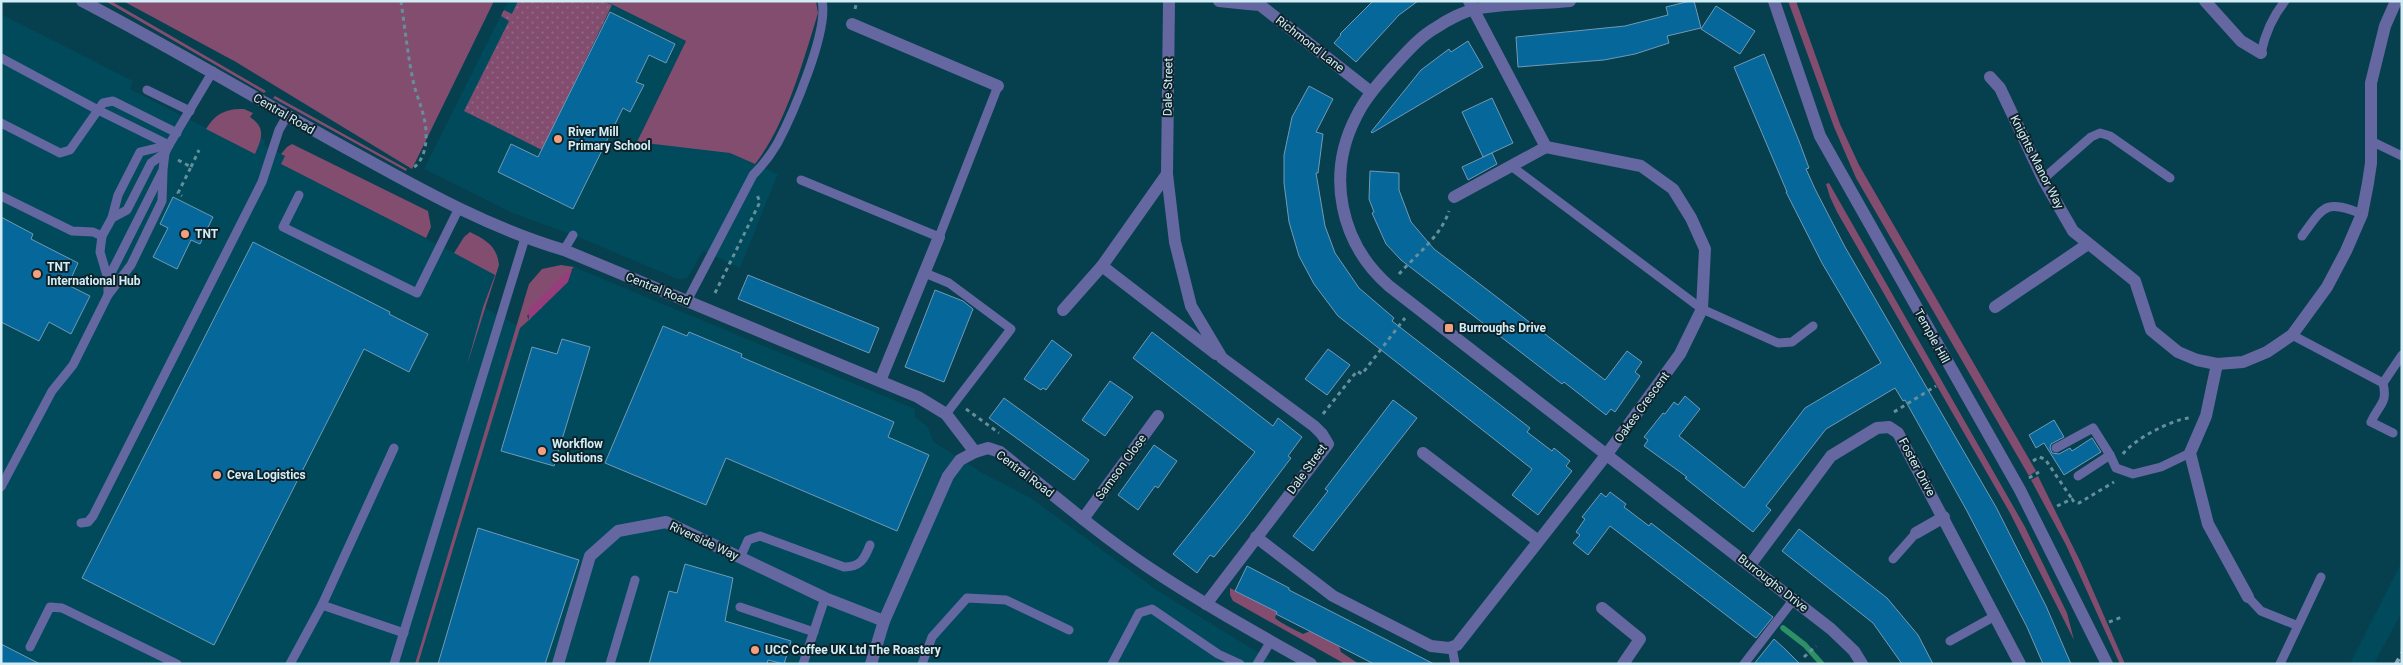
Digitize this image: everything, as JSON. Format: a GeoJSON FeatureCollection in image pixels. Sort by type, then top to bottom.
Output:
{"type":"FeatureCollection","features":[{"type":"Feature","properties":{"kind":"street","name":"Central Road"},"geometry":{"type":"LineString","coordinates":[[82,1],[212,71],[287,116],[459,208],[524,238],[564,250],[918,397],[946,414],[975,452],[988,448],[1000,452],[1083,519],[1146,566],[1206,604],[1311,664]]}},
{"type":"Feature","properties":{"kind":"street","name":"Dale Street"},"geometry":{"type":"LineString","coordinates":[[1169,1],[1167,174],[1175,242],[1191,306],[1222,358]]}},
{"type":"Feature","properties":{"kind":"street"},"geometry":{"type":"LineString","coordinates":[[1219,1],[1248,3]]}},
{"type":"Feature","properties":{"kind":"street","name":"Burroughs Drive"},"geometry":{"type":"LineString","coordinates":[[1570,1],[1471,5],[1412,45],[1371,92],[1355,117],[1344,150],[1339,183],[1342,211],[1362,256],[1389,286],[1832,629],[1854,651],[1862,664]]}},
{"type":"Feature","properties":{"kind":"street","name":"Temple Hill"},"geometry":{"type":"LineString","coordinates":[[1774,1],[1820,136],[2020,490],[2107,664]]}},
{"type":"Feature","properties":{"kind":"street"},"geometry":{"type":"LineString","coordinates":[[2206,1],[2241,41],[2261,53]]}},
{"type":"Feature","properties":{"kind":"street","name":"Knights Manor Way"},"geometry":{"type":"LineString","coordinates":[[1990,77],[2000,88],[2043,179],[2073,231],[2135,281],[2151,330],[2178,352],[2197,360],[2217,364],[2243,362],[2268,352],[2292,335],[2327,287],[2346,251],[2362,214],[2370,170],[2371,83],[2385,26],[2396,1]]}},
{"type":"Feature","properties":{"kind":"street","name":"Richmond Lane"},"geometry":{"type":"LineString","coordinates":[[1248,3],[1260,5],[1371,92]]}},
{"type":"Feature","properties":{"kind":"street"},"geometry":{"type":"LineString","coordinates":[[1454,197],[1546,147],[1471,5]]}},
{"type":"Feature","properties":{"kind":"street"},"geometry":{"type":"LineString","coordinates":[[852,24],[998,86]]}},
{"type":"Feature","properties":{"kind":"street","name":"Oakes Crescent"},"geometry":{"type":"LineString","coordinates":[[1452,647],[1463,638],[1537,540],[1607,454],[1680,354],[1702,309],[1705,249],[1691,218],[1674,189],[1641,166],[1546,147]]}},
{"type":"Feature","properties":{"kind":"street"},"geometry":{"type":"LineString","coordinates":[[1063,310],[1102,266],[1167,174]]}},
{"type":"Feature","properties":{"kind":"street"},"geometry":{"type":"LineString","coordinates":[[880,381],[939,237]]}},
{"type":"Feature","properties":{"kind":"street"},"geometry":{"type":"LineString","coordinates":[[1996,307],[2088,244]]}},
{"type":"Feature","properties":{"kind":"street","name":"Dale Street"},"geometry":{"type":"LineString","coordinates":[[1102,266],[1314,426],[1328,444],[1206,604]]}},
{"type":"Feature","properties":{"kind":"street"},"geometry":{"type":"LineString","coordinates":[[2217,364],[2206,416],[2190,453],[2208,524],[2248,597]]}},
{"type":"Feature","properties":{"kind":"street","name":"Samson Close"},"geometry":{"type":"LineString","coordinates":[[1083,519],[1158,416]]}},
{"type":"Feature","properties":{"kind":"street","name":"Foster Drive"},"geometry":{"type":"LineString","coordinates":[[1750,566],[1831,456],[1877,428],[1889,427],[1898,433],[2020,664]]}},
{"type":"Feature","properties":{"kind":"street"},"geometry":{"type":"LineString","coordinates":[[871,664],[884,621],[948,476],[960,460],[975,452]]}},
{"type":"Feature","properties":{"kind":"street"},"geometry":{"type":"LineString","coordinates":[[1422,454],[1537,540]]}},
{"type":"Feature","properties":{"kind":"street"},"geometry":{"type":"LineString","coordinates":[[1916,533],[1944,518]]}},
{"type":"Feature","properties":{"kind":"street","name":"Riverside Way"},"geometry":{"type":"LineString","coordinates":[[558,664],[590,556],[618,532],[666,522],[825,598],[884,621]]}},
{"type":"Feature","properties":{"kind":"street"},"geometry":{"type":"LineString","coordinates":[[1256,537],[1333,596],[1431,646],[1452,647]]}},
{"type":"Feature","properties":{"kind":"street"},"geometry":{"type":"LineString","coordinates":[[1602,608],[1640,639],[1623,664]]}},
{"type":"Feature","properties":{"kind":"lane"},"geometry":{"type":"LineString","coordinates":[[687,301],[757,171],[776,145],[800,92],[822,29],[824,9],[822,1]]}},
{"type":"Feature","properties":{"kind":"lane"},"geometry":{"type":"LineString","coordinates":[[2261,53],[2272,20],[2284,1]]}},
{"type":"Feature","properties":{"kind":"lane"},"geometry":{"type":"LineString","coordinates":[[1,58],[98,110],[169,145]]}},
{"type":"Feature","properties":{"kind":"lane"},"geometry":{"type":"LineString","coordinates":[[1,487],[52,391],[73,365],[108,295],[131,265],[162,202],[165,153],[212,71]]}},
{"type":"Feature","properties":{"kind":"lane"},"geometry":{"type":"LineString","coordinates":[[800,180],[939,237],[998,86]]}},
{"type":"Feature","properties":{"kind":"lane"},"geometry":{"type":"LineString","coordinates":[[147,90],[190,111]]}},
{"type":"Feature","properties":{"kind":"lane"},"geometry":{"type":"LineString","coordinates":[[1,123],[60,153],[70,150],[103,103],[113,101],[177,132]]}},
{"type":"Feature","properties":{"kind":"lane"},"geometry":{"type":"LineString","coordinates":[[81,522],[88,522],[93,516],[120,463],[262,182],[279,130],[287,116]]}},
{"type":"Feature","properties":{"kind":"lane"},"geometry":{"type":"LineString","coordinates":[[2043,179],[2091,137],[2100,133],[2110,136],[2170,178]]}},
{"type":"Feature","properties":{"kind":"lane"},"geometry":{"type":"LineString","coordinates":[[2371,141],[2402,156]]}},
{"type":"Feature","properties":{"kind":"lane"},"geometry":{"type":"LineString","coordinates":[[108,295],[108,280],[100,252],[102,236],[112,218],[118,195],[140,152],[169,145]]}},
{"type":"Feature","properties":{"kind":"lane"},"geometry":{"type":"LineString","coordinates":[[112,218],[127,210],[150,163],[165,153]]}},
{"type":"Feature","properties":{"kind":"lane"},"geometry":{"type":"LineString","coordinates":[[1512,166],[1702,309],[1778,342],[1792,342],[1813,326]]}},
{"type":"Feature","properties":{"kind":"lane"},"geometry":{"type":"LineString","coordinates":[[108,280],[163,170]]}},
{"type":"Feature","properties":{"kind":"lane"},"geometry":{"type":"LineString","coordinates":[[299,195],[282,227],[417,293],[459,208]]}},
{"type":"Feature","properties":{"kind":"lane"},"geometry":{"type":"LineString","coordinates":[[1,196],[72,231],[93,232],[102,236]]}},
{"type":"Feature","properties":{"kind":"lane"},"geometry":{"type":"LineString","coordinates":[[2302,236],[2321,210],[2330,206],[2342,206],[2362,214]]}},
{"type":"Feature","properties":{"kind":"lane"},"geometry":{"type":"LineString","coordinates":[[564,250],[573,235]]}},
{"type":"Feature","properties":{"kind":"lane"},"geometry":{"type":"LineString","coordinates":[[394,664],[524,238]]}},
{"type":"Feature","properties":{"kind":"lane"},"geometry":{"type":"LineString","coordinates":[[925,273],[950,283],[1011,329],[946,414]]}},
{"type":"Feature","properties":{"kind":"lane"},"geometry":{"type":"LineString","coordinates":[[2292,335],[2383,383]]}},
{"type":"Feature","properties":{"kind":"lane"},"geometry":{"type":"LineString","coordinates":[[2394,433],[2371,422],[2386,396],[2383,383],[2402,355]]}},
{"type":"Feature","properties":{"kind":"lane"},"geometry":{"type":"LineString","coordinates":[[2056,448],[2093,428],[2116,468],[2133,474],[2161,467],[2190,453]]}},
{"type":"Feature","properties":{"kind":"lane"},"geometry":{"type":"LineString","coordinates":[[290,664],[322,605],[394,448]]}},
{"type":"Feature","properties":{"kind":"lane"},"geometry":{"type":"LineString","coordinates":[[2078,476],[2110,455]]}},
{"type":"Feature","properties":{"kind":"lane"},"geometry":{"type":"LineString","coordinates":[[1893,559],[1916,533]]}},
{"type":"Feature","properties":{"kind":"lane"},"geometry":{"type":"LineString","coordinates":[[740,558],[748,540],[760,536],[844,567],[854,567],[860,564],[870,546]]}},
{"type":"Feature","properties":{"kind":"lane"},"geometry":{"type":"LineString","coordinates":[[2280,664],[2296,625],[2320,577]]}},
{"type":"Feature","properties":{"kind":"lane"},"geometry":{"type":"LineString","coordinates":[[610,664],[636,580]]}},
{"type":"Feature","properties":{"kind":"lane"},"geometry":{"type":"LineString","coordinates":[[2248,597],[2261,610],[2296,625]]}},
{"type":"Feature","properties":{"kind":"lane"},"geometry":{"type":"LineString","coordinates":[[803,664],[825,598]]}},
{"type":"Feature","properties":{"kind":"lane"},"geometry":{"type":"LineString","coordinates":[[922,664],[932,638],[967,598],[1006,600],[1069,630]]}},
{"type":"Feature","properties":{"kind":"lane"},"geometry":{"type":"LineString","coordinates":[[1744,664],[1794,599]]}},
{"type":"Feature","properties":{"kind":"lane"},"geometry":{"type":"LineString","coordinates":[[322,605],[404,633]]}},
{"type":"Feature","properties":{"kind":"lane"},"geometry":{"type":"LineString","coordinates":[[740,606],[814,632]]}},
{"type":"Feature","properties":{"kind":"lane"},"geometry":{"type":"LineString","coordinates":[[30,647],[50,607],[62,608],[177,664]]}},
{"type":"Feature","properties":{"kind":"lane"},"geometry":{"type":"LineString","coordinates":[[1112,664],[1139,613],[1152,609],[1218,654],[1240,664]]}},
{"type":"Feature","properties":{"kind":"lane"},"geometry":{"type":"LineString","coordinates":[[1950,641],[1995,616]]}},
{"type":"Feature","properties":{"kind":"lane"},"geometry":{"type":"LineString","coordinates":[[1257,664],[1271,641]]}},
{"type":"Feature","properties":{"kind":"lane"},"geometry":{"type":"LineString","coordinates":[[1452,647],[1454,664]]}},
{"type":"Feature","properties":{"kind":"path"},"geometry":{"type":"LineString","coordinates":[[401,1],[414,86],[423,111],[426,138],[422,157],[418,165],[413,167]]}},
{"type":"Feature","properties":{"kind":"path"},"geometry":{"type":"LineString","coordinates":[[191,167],[199,150]]}},
{"type":"Feature","properties":{"kind":"path"},"geometry":{"type":"LineString","coordinates":[[715,293],[760,202],[756,193],[766,175],[757,171]]}},
{"type":"Feature","properties":{"kind":"path"},"geometry":{"type":"LineString","coordinates":[[1407,266],[1446,219]]}},
{"type":"Feature","properties":{"kind":"path"},"geometry":{"type":"LineString","coordinates":[[1314,426],[1357,371],[1362,374],[1399,326]]}},
{"type":"Feature","properties":{"kind":"path"},"geometry":{"type":"LineString","coordinates":[[1896,410],[1936,386]]}},
{"type":"Feature","properties":{"kind":"path"},"geometry":{"type":"LineString","coordinates":[[2033,461],[2039,457],[2045,459],[2074,502],[2079,503],[2124,476],[2123,455],[2127,449],[2176,420],[2206,416]]}},
{"type":"Feature","properties":{"kind":"path"},"geometry":{"type":"LineString","coordinates":[[2031,477],[2039,472]]}},
{"type":"Feature","properties":{"kind":"path"},"geometry":{"type":"LineString","coordinates":[[2057,506],[2072,499]]}},
{"type":"Feature","properties":{"kind":"path"},"geometry":{"type":"LineString","coordinates":[[2110,622],[2122,617]]}},
{"type":"Feature","properties":{"kind":"path"},"geometry":{"type":"LineString","coordinates":[[1804,657],[1816,646]]}},
{"type":"Feature","properties":{"kind":"shaded area"},"geometry":{"type":"Polygon","coordinates":[[[105,1],[111,1],[266,91],[264,93],[105,1]]]}},
{"type":"Feature","properties":{"kind":"shaded area"},"geometry":{"type":"Polygon","coordinates":[[[123,1],[494,1],[412,169],[236,62],[123,1]]]}},
{"type":"Feature","properties":{"kind":"shaded area","name":"River Mill Primary School"},"geometry":{"type":"Polygon","coordinates":[[[508,1],[604,1],[686,41],[641,133],[730,153],[778,174],[740,268],[703,251],[688,277],[680,280],[576,236],[515,214],[424,169],[508,1]]]}},
{"type":"Feature","properties":{"kind":"shaded area"},"geometry":{"type":"Polygon","coordinates":[[[518,1],[604,1],[612,5],[542,150],[464,111],[509,21],[501,16],[504,10],[512,14],[518,1]]]}},
{"type":"Feature","properties":{"kind":"shaded area"},"geometry":{"type":"Polygon","coordinates":[[[605,1],[816,1],[818,13],[792,92],[776,131],[755,164],[730,153],[637,142],[686,41],[605,1]]]}},
{"type":"Feature","properties":{"kind":"shaded area"},"geometry":{"type":"Polygon","coordinates":[[[1788,1],[1796,1],[1840,124],[1859,165],[2036,471],[2029,476],[1856,178],[1834,127],[1788,1]]]}},
{"type":"Feature","properties":{"kind":"shaded area"},"geometry":{"type":"Polygon","coordinates":[[[1,14],[133,81],[130,89],[245,148],[253,134],[265,140],[264,145],[285,156],[281,164],[495,274],[483,307],[520,327],[568,282],[574,267],[915,409],[915,417],[927,426],[934,442],[984,474],[1031,498],[1158,591],[1277,664],[1,664],[1,14]]]}},
{"type":"Feature","properties":{"kind":"shaded area"},"geometry":{"type":"Polygon","coordinates":[[[275,96],[407,169],[406,171],[273,98],[275,96]]]}},
{"type":"Feature","properties":{"kind":"shaded area"},"geometry":{"type":"Polygon","coordinates":[[[244,109],[253,113],[250,117],[259,125],[260,129],[261,138],[255,154],[206,129],[213,119],[222,113],[244,109]]]}},
{"type":"Feature","properties":{"kind":"shaded area"},"geometry":{"type":"Polygon","coordinates":[[[292,144],[428,211],[431,227],[426,238],[281,164],[285,156],[281,154],[292,144]]]}},
{"type":"Feature","properties":{"kind":"shaded area"},"geometry":{"type":"Polygon","coordinates":[[[1829,183],[2025,527],[2067,613],[2074,640],[2010,513],[1837,212],[1826,184],[1829,183]]]}},
{"type":"Feature","properties":{"kind":"shaded area"},"geometry":{"type":"Polygon","coordinates":[[[470,232],[490,244],[496,253],[499,265],[467,365],[483,307],[495,275],[454,253],[464,237],[470,232]]]}},
{"type":"Feature","properties":{"kind":"shaded area"},"geometry":{"type":"Polygon","coordinates":[[[561,265],[574,267],[527,316],[529,320],[520,328],[418,664],[415,664],[529,284],[542,269],[561,265]]]}},
{"type":"Feature","properties":{"kind":"shaded area"},"geometry":{"type":"Polygon","coordinates":[[[2038,476],[2081,563],[2125,664],[2120,664],[2066,545],[2031,480],[2038,476]]]}},
{"type":"Feature","properties":{"kind":"shaded area"},"geometry":{"type":"Polygon","coordinates":[[[2402,561],[2402,612],[2374,664],[2350,664],[2402,561]]]}},
{"type":"Feature","properties":{"kind":"shaded area"},"geometry":{"type":"Polygon","coordinates":[[[1230,588],[1277,612],[1275,618],[1293,629],[1303,634],[1310,631],[1339,646],[1341,652],[1359,664],[1345,664],[1233,601],[1230,595],[1230,588]]]}},
{"type":"Feature","properties":{"kind":"green space"},"geometry":{"type":"Polygon","coordinates":[[[570,269],[572,270],[568,282],[529,320],[528,309],[570,269]]]}},
{"type":"Feature","properties":{"kind":"building"},"geometry":{"type":"Polygon","coordinates":[[[1373,1],[1418,1],[1399,15],[1356,62],[1334,43],[1340,34],[1373,1]]]}},
{"type":"Feature","properties":{"kind":"building"},"geometry":{"type":"Polygon","coordinates":[[[1694,1],[1701,28],[1667,36],[1669,43],[1635,54],[1604,60],[1518,67],[1516,37],[1625,26],[1668,15],[1666,7],[1694,1]]]}},
{"type":"Feature","properties":{"kind":"building"},"geometry":{"type":"Polygon","coordinates":[[[1716,6],[1755,31],[1740,54],[1701,29],[1716,6]]]}},
{"type":"Feature","properties":{"kind":"building"},"geometry":{"type":"Polygon","coordinates":[[[610,12],[675,44],[666,63],[649,55],[636,82],[644,85],[630,112],[623,108],[573,209],[498,172],[511,144],[538,157],[610,12]]]}},
{"type":"Feature","properties":{"kind":"building"},"geometry":{"type":"Polygon","coordinates":[[[1468,41],[1483,67],[1371,132],[1421,70],[1449,49],[1451,52],[1468,41]]]}},
{"type":"Feature","properties":{"kind":"building"},"geometry":{"type":"Polygon","coordinates":[[[1764,54],[1799,141],[1809,168],[1806,169],[1815,189],[1845,247],[1996,507],[2046,606],[2071,664],[2043,664],[2027,627],[1967,511],[1905,400],[1903,401],[1895,388],[1826,429],[1766,506],[1771,510],[1753,532],[1685,478],[1687,477],[1644,446],[1648,440],[1644,437],[1663,413],[1665,414],[1674,402],[1678,405],[1685,396],[1700,409],[1679,436],[1744,488],[1805,408],[1881,363],[1822,263],[1786,192],[1734,67],[1764,54]]]}},
{"type":"Feature","properties":{"kind":"building"},"geometry":{"type":"Polygon","coordinates":[[[1309,86],[1333,99],[1316,132],[1323,134],[1318,173],[1316,173],[1325,226],[1335,253],[1359,288],[1394,318],[1392,321],[1530,428],[1527,432],[1552,451],[1554,448],[1570,461],[1566,466],[1572,471],[1538,515],[1512,495],[1532,469],[1338,316],[1314,284],[1299,256],[1289,222],[1284,183],[1284,155],[1292,117],[1309,86]]]}},
{"type":"Feature","properties":{"kind":"building"},"geometry":{"type":"Polygon","coordinates":[[[1492,98],[1513,143],[1483,157],[1462,112],[1492,98]]]}},
{"type":"Feature","properties":{"kind":"building"},"geometry":{"type":"Polygon","coordinates":[[[1492,153],[1497,164],[1468,180],[1462,167],[1492,153]]]}},
{"type":"Feature","properties":{"kind":"building"},"geometry":{"type":"Polygon","coordinates":[[[1370,171],[1399,173],[1399,190],[1411,222],[1434,249],[1605,380],[1627,351],[1642,362],[1635,372],[1640,376],[1615,412],[1611,409],[1606,415],[1564,382],[1562,384],[1401,260],[1386,244],[1372,213],[1374,212],[1369,199],[1370,171]]]}},
{"type":"Feature","properties":{"kind":"building","name":"TNT"},"geometry":{"type":"Polygon","coordinates":[[[173,197],[213,217],[200,244],[191,240],[177,269],[153,257],[168,228],[160,224],[173,197]]]}},
{"type":"Feature","properties":{"kind":"building","name":"TNT International Hub"},"geometry":{"type":"Polygon","coordinates":[[[1,217],[33,234],[31,239],[78,263],[68,285],[90,296],[71,334],[49,322],[39,341],[1,322],[1,217]]]}},
{"type":"Feature","properties":{"kind":"building","name":"Ceva Logistics"},"geometry":{"type":"Polygon","coordinates":[[[253,242],[390,312],[389,314],[428,334],[409,372],[364,349],[214,645],[82,578],[253,242]]]}},
{"type":"Feature","properties":{"kind":"building"},"geometry":{"type":"Polygon","coordinates":[[[748,275],[879,328],[869,353],[738,299],[748,275]]]}},
{"type":"Feature","properties":{"kind":"building"},"geometry":{"type":"Polygon","coordinates":[[[935,290],[963,301],[973,309],[944,382],[905,367],[935,290]]]}},
{"type":"Feature","properties":{"kind":"building"},"geometry":{"type":"Polygon","coordinates":[[[663,326],[687,336],[689,332],[742,354],[741,357],[894,422],[888,437],[929,455],[897,531],[726,458],[706,505],[605,463],[663,326]]]}},
{"type":"Feature","properties":{"kind":"building"},"geometry":{"type":"Polygon","coordinates":[[[1152,332],[1273,426],[1278,418],[1302,437],[1288,456],[1291,458],[1244,520],[1214,557],[1210,555],[1197,573],[1173,554],[1255,452],[1133,358],[1152,332]]]}},
{"type":"Feature","properties":{"kind":"building"},"geometry":{"type":"Polygon","coordinates":[[[562,339],[590,347],[554,466],[501,451],[532,347],[557,354],[562,339]]]}},
{"type":"Feature","properties":{"kind":"building"},"geometry":{"type":"Polygon","coordinates":[[[1052,340],[1072,355],[1046,390],[1043,388],[1041,390],[1024,379],[1052,340]]]}},
{"type":"Feature","properties":{"kind":"building"},"geometry":{"type":"Polygon","coordinates":[[[1328,349],[1350,365],[1327,395],[1305,379],[1328,349]]]}},
{"type":"Feature","properties":{"kind":"building"},"geometry":{"type":"Polygon","coordinates":[[[1110,381],[1133,397],[1105,436],[1082,420],[1110,381]]]}},
{"type":"Feature","properties":{"kind":"building"},"geometry":{"type":"Polygon","coordinates":[[[1004,398],[1089,460],[1074,480],[989,418],[1004,398]]]}},
{"type":"Feature","properties":{"kind":"building"},"geometry":{"type":"Polygon","coordinates":[[[1393,400],[1417,418],[1313,551],[1293,536],[1328,491],[1325,489],[1393,400]]]}},
{"type":"Feature","properties":{"kind":"building"},"geometry":{"type":"Polygon","coordinates":[[[2054,420],[2064,437],[2051,444],[2052,453],[2059,454],[2070,448],[2072,451],[2092,438],[2101,452],[2064,475],[2044,443],[2036,448],[2029,435],[2054,420]]]}},
{"type":"Feature","properties":{"kind":"building"},"geometry":{"type":"Polygon","coordinates":[[[1154,445],[1177,461],[1158,488],[1155,486],[1138,510],[1118,495],[1154,445]]]}},
{"type":"Feature","properties":{"kind":"building"},"geometry":{"type":"Polygon","coordinates":[[[1610,492],[1626,504],[1624,507],[1649,526],[1651,523],[1773,617],[1756,638],[1610,526],[1588,555],[1573,543],[1580,535],[1576,532],[1585,519],[1582,517],[1601,493],[1606,497],[1610,492]]]}},
{"type":"Feature","properties":{"kind":"building"},"geometry":{"type":"Polygon","coordinates":[[[478,528],[579,560],[545,664],[438,664],[478,528]]]}},
{"type":"Feature","properties":{"kind":"building"},"geometry":{"type":"Polygon","coordinates":[[[1799,529],[1887,598],[1918,635],[1933,664],[1902,664],[1873,623],[1782,551],[1799,529]]]}},
{"type":"Feature","properties":{"kind":"building"},"geometry":{"type":"Polygon","coordinates":[[[685,564],[733,578],[725,621],[791,641],[784,664],[768,660],[767,664],[649,664],[669,591],[677,593],[685,564]]]}},
{"type":"Feature","properties":{"kind":"building"},"geometry":{"type":"Polygon","coordinates":[[[1247,566],[1289,588],[1289,590],[1434,664],[1374,664],[1276,614],[1277,612],[1235,591],[1247,566]]]}},
{"type":"Feature","properties":{"kind":"building"},"geometry":{"type":"Polygon","coordinates":[[[1774,639],[1785,649],[1800,664],[1754,664],[1774,639]]]}},
{"type":"Feature","properties":{"kind":"building"},"geometry":{"type":"Polygon","coordinates":[[[1,644],[40,664],[1,664],[1,644]]]}},
{"type":"Feature","properties":{"kind":"waterway"},"geometry":{"type":"LineString","coordinates":[[1783,628],[1805,645],[1822,664]]}},
{"type":"Feature","properties":{"kind":"railway"},"geometry":{"type":"LineString","coordinates":[[2396,664],[2402,653]]}},
{"type":"Feature","properties":{"kind":"place","name":"River Mill Primary School"},"geometry":{"type":"Point","coordinates":[558,139]}},
{"type":"Feature","properties":{"kind":"place","name":"TNT"},"geometry":{"type":"Point","coordinates":[185,234]}},
{"type":"Feature","properties":{"kind":"place","name":"TNT International Hub"},"geometry":{"type":"Point","coordinates":[37,274]}},
{"type":"Feature","properties":{"kind":"place","name":"Burroughs Drive"},"geometry":{"type":"Point","coordinates":[1449,328]}},
{"type":"Feature","properties":{"kind":"place","name":"Workflow Solutions"},"geometry":{"type":"Point","coordinates":[542,451]}},
{"type":"Feature","properties":{"kind":"place","name":"Ceva Logistics"},"geometry":{"type":"Point","coordinates":[217,475]}},
{"type":"Feature","properties":{"kind":"place","name":"UCC Coffee UK Ltd The Roastery"},"geometry":{"type":"Point","coordinates":[755,650]}}]}
